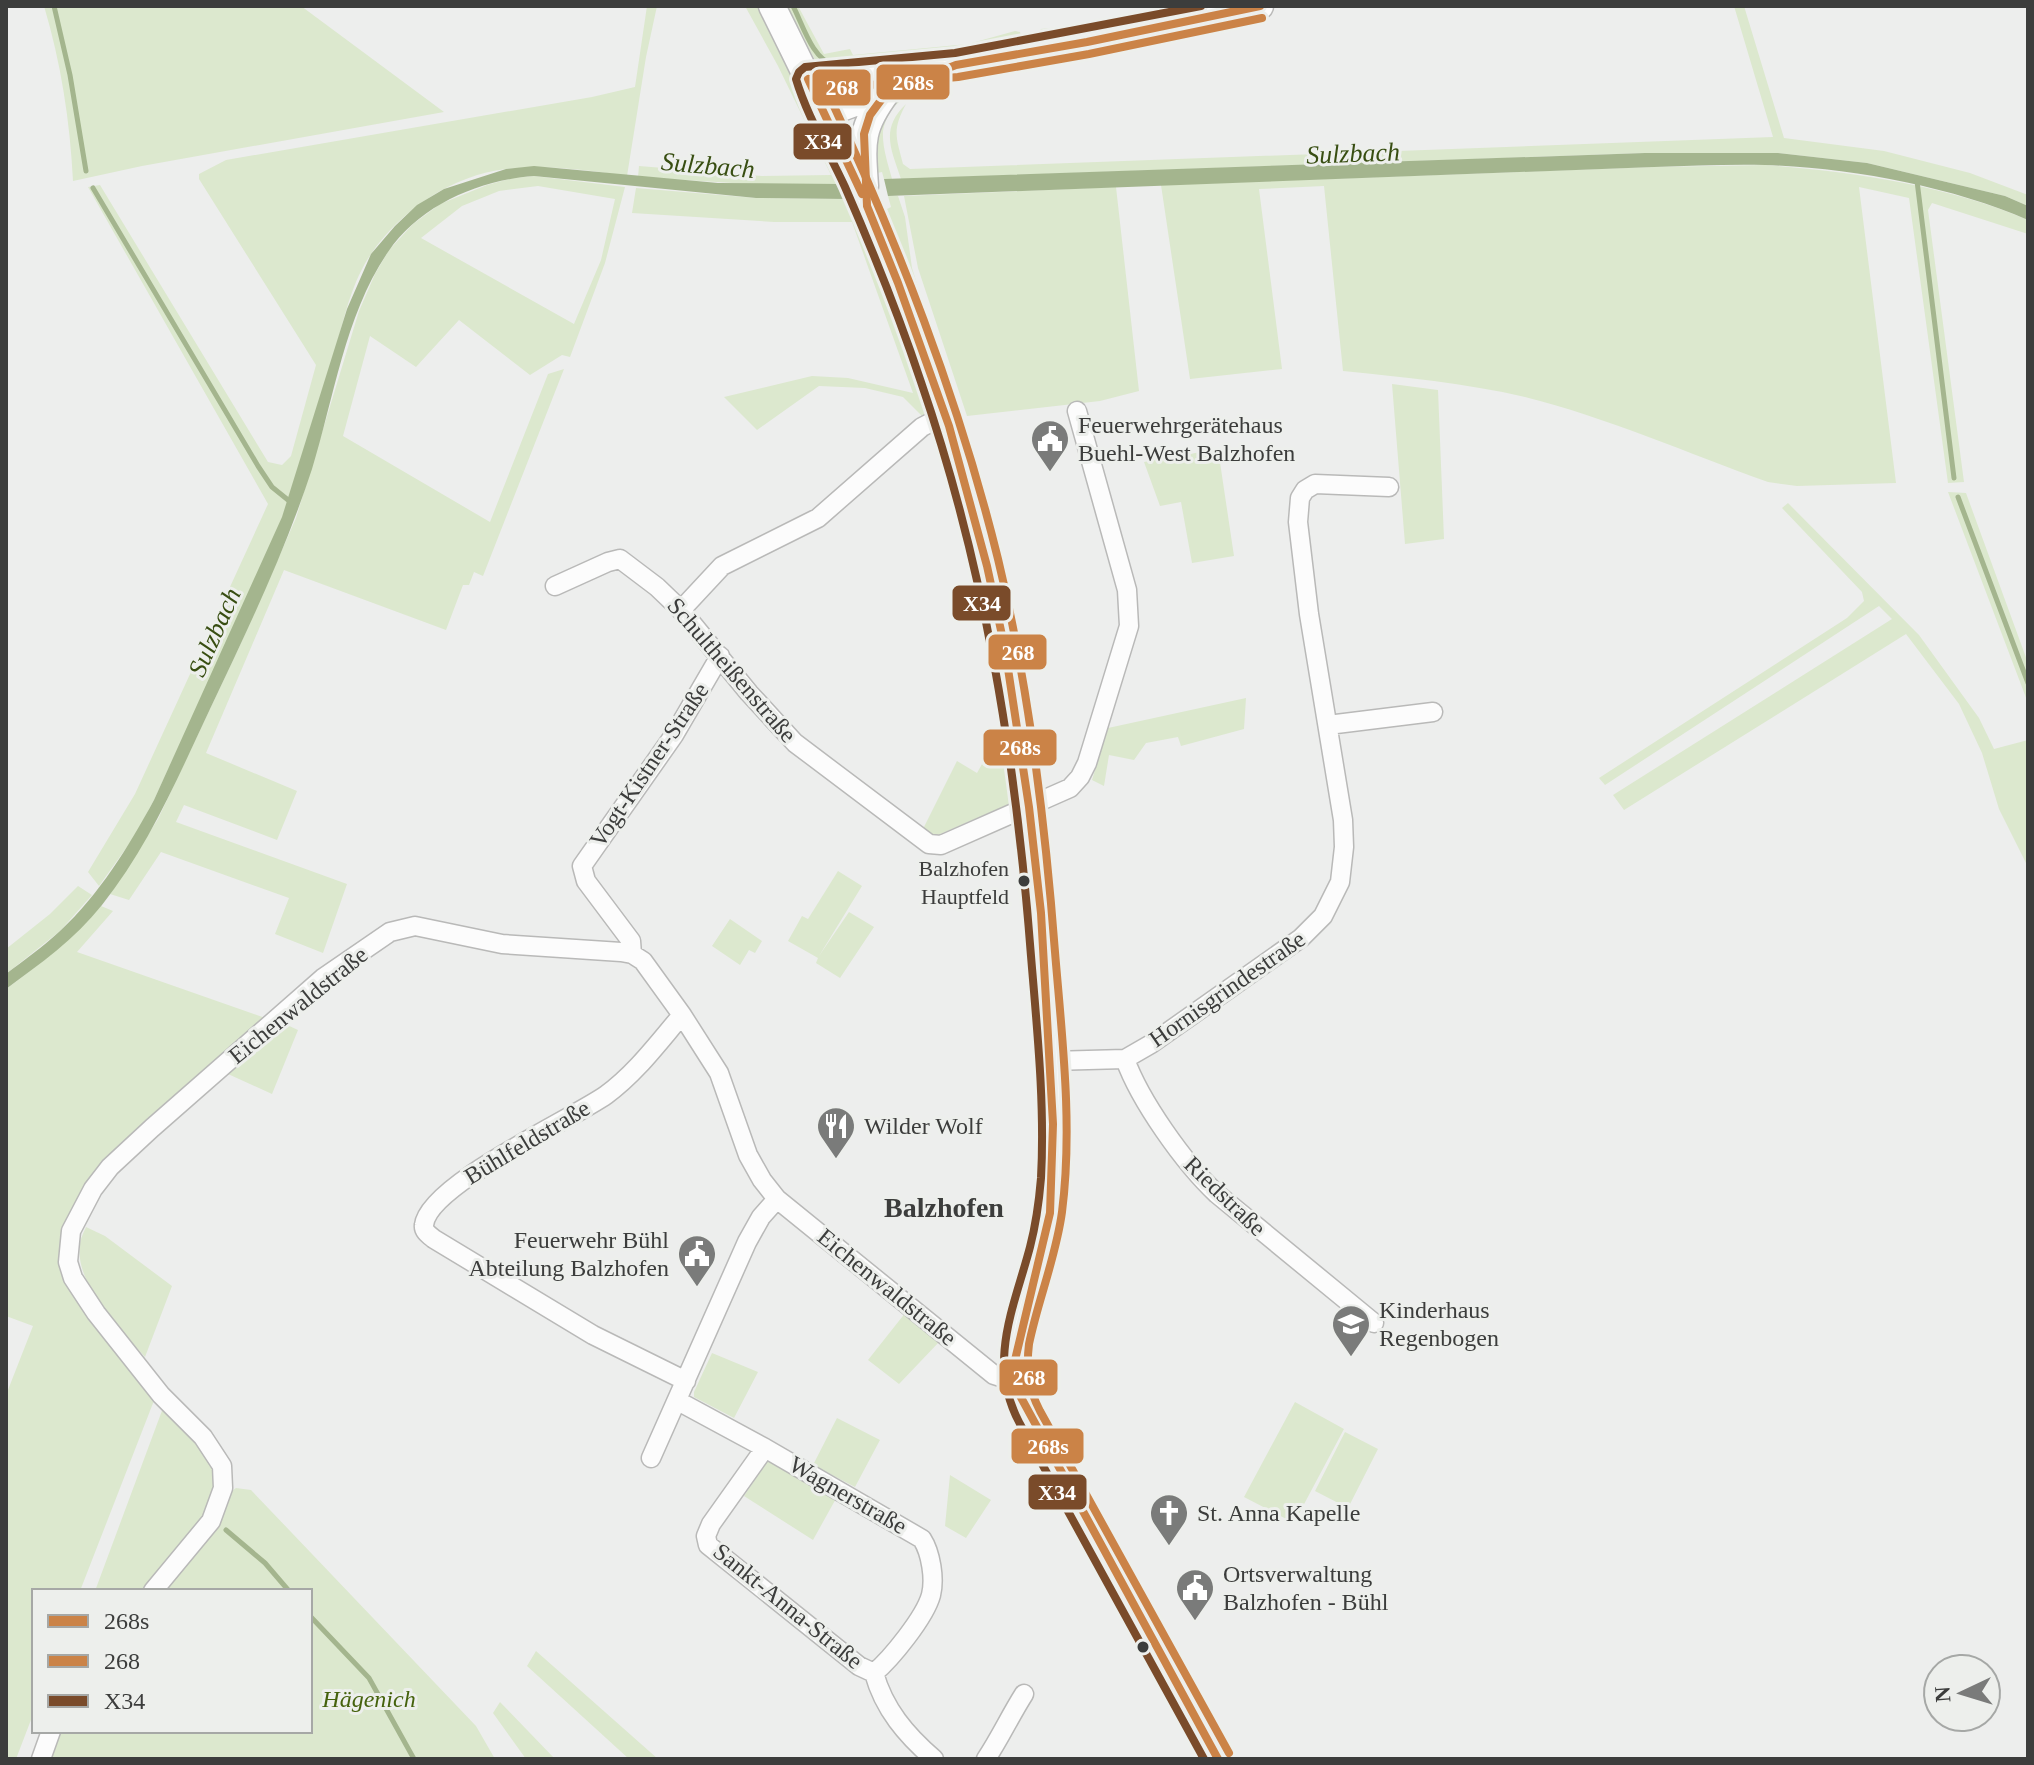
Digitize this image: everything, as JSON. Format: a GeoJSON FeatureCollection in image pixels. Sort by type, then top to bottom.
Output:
{"type":"FeatureCollection","features":[{"type":"Feature","properties":{"kind":"street"},"geometry":{"type":"LineString","coordinates":[[772,6],[825,114],[858,171],[867,206],[923,350],[945,415],[987,566],[1005,649],[1029,807],[1041,913],[1054,1153],[1050,1213],[1041,1259],[1016,1347],[1016,1382],[1035,1427],[1218,1759]]}},
{"type":"Feature","properties":{"kind":"street"},"geometry":{"type":"LineString","coordinates":[[808,79],[956,65],[1260,6]]}},
{"type":"Feature","properties":{"kind":"street"},"geometry":{"type":"LineString","coordinates":[[825,114],[956,65]]}},
{"type":"Feature","properties":{"kind":"street"},"geometry":{"type":"LineString","coordinates":[[858,171],[870,115],[887,92]]}},
{"type":"Feature","properties":{"kind":"street"},"geometry":{"type":"LineString","coordinates":[[1029,807],[1060,794],[1080,777],[1092,750],[1129,626],[1127,590],[1077,411]]}},
{"type":"Feature","properties":{"kind":"street"},"geometry":{"type":"LineString","coordinates":[[681,610],[722,566],[818,518],[922,427],[945,415]]}},
{"type":"Feature","properties":{"kind":"street","name":"Hornisgrindestraße"},"geometry":{"type":"LineString","coordinates":[[1125,1059],[1301,938],[1329,907],[1340,882],[1344,847],[1303,574],[1298,522],[1300,498],[1305,490],[1315,484],[1389,487]]}},
{"type":"Feature","properties":{"kind":"street","name":"Schultheißenstraße"},"geometry":{"type":"LineString","coordinates":[[555,586],[620,559],[681,610],[795,743],[929,844],[941,845],[1029,807]]}},
{"type":"Feature","properties":{"kind":"street","name":"Vogt-Kistner-Straße"},"geometry":{"type":"LineString","coordinates":[[632,954],[631,941],[586,881],[582,866],[674,735],[720,656]]}},
{"type":"Feature","properties":{"kind":"street"},"geometry":{"type":"LineString","coordinates":[[1328,725],[1433,712]]}},
{"type":"Feature","properties":{"kind":"street","name":"Eichenwaldstraße"},"geometry":{"type":"LineString","coordinates":[[155,1589],[211,1521],[223,1488],[222,1466],[203,1437],[152,1383],[96,1313],[73,1278],[68,1262],[71,1231],[93,1189],[110,1167],[152,1128],[323,978],[397,929],[415,926],[502,944],[632,954],[643,961],[719,1073],[748,1155],[777,1199],[994,1375],[1016,1382]]}},
{"type":"Feature","properties":{"kind":"street","name":"Bühlfeldstraße"},"geometry":{"type":"LineString","coordinates":[[682,1015],[623,1081],[590,1105],[462,1179],[437,1204],[424,1229],[434,1239],[593,1335],[686,1381]]}},
{"type":"Feature","properties":{"kind":"street"},"geometry":{"type":"LineString","coordinates":[[1051,1061],[1125,1059]]}},
{"type":"Feature","properties":{"kind":"street","name":"Riedstraße"},"geometry":{"type":"LineString","coordinates":[[1125,1059],[1135,1082],[1195,1173],[1227,1203],[1374,1323]]}},
{"type":"Feature","properties":{"kind":"street"},"geometry":{"type":"LineString","coordinates":[[651,1458],[753,1228],[777,1199]]}},
{"type":"Feature","properties":{"kind":"street","name":"Wagnerstraße"},"geometry":{"type":"LineString","coordinates":[[678,1401],[912,1531],[927,1546],[932,1584],[930,1598],[890,1660],[874,1673]]}},
{"type":"Feature","properties":{"kind":"street","name":"Sankt-Anna-Straße"},"geometry":{"type":"LineString","coordinates":[[765,1448],[711,1524],[706,1536],[708,1545],[859,1666],[874,1673],[878,1689],[895,1718],[934,1759]]}},
{"type":"Feature","properties":{"kind":"street"},"geometry":{"type":"LineString","coordinates":[[986,1759],[1024,1694]]}},
{"type":"Feature","properties":{"kind":"street"},"geometry":{"type":"LineString","coordinates":[[41,1759],[50,1733]]}},
{"type":"Feature","properties":{"kind":"green space"},"geometry":{"type":"Polygon","coordinates":[[[44,6],[301,6],[444,112],[73,181],[64,92],[44,6]]]}},
{"type":"Feature","properties":{"kind":"green space"},"geometry":{"type":"Polygon","coordinates":[[[647,6],[657,6],[627,176],[536,167],[486,173],[430,197],[397,223],[371,254],[354,286],[298,475],[267,554],[154,800],[134,837],[99,886],[88,872],[135,794],[268,504],[88,187],[100,185],[268,462],[282,465],[291,456],[316,365],[199,179],[199,174],[226,160],[635,87],[647,6]]]}},
{"type":"Feature","properties":{"kind":"green space"},"geometry":{"type":"Polygon","coordinates":[[[745,6],[762,6],[839,172],[836,173],[841,184],[766,185],[638,177],[639,166],[762,176],[831,175],[745,6]]]}},
{"type":"Feature","properties":{"kind":"green space"},"geometry":{"type":"Polygon","coordinates":[[[787,6],[798,6],[824,54],[850,49],[853,55],[968,44],[1015,31],[1020,32],[1022,38],[1017,47],[822,68],[787,6]]]}},
{"type":"Feature","properties":{"kind":"green space"},"geometry":{"type":"Polygon","coordinates":[[[1182,6],[1222,6],[1040,42],[1036,38],[1041,29],[1101,23],[1182,6]]]}},
{"type":"Feature","properties":{"kind":"green space"},"geometry":{"type":"Polygon","coordinates":[[[1734,6],[1744,6],[1784,138],[1884,151],[1970,173],[2028,195],[2028,206],[2005,196],[1867,163],[1778,153],[1645,153],[901,179],[891,149],[893,122],[906,104],[897,134],[903,164],[910,169],[1773,137],[1734,6]]]}},
{"type":"Feature","properties":{"kind":"green space"},"geometry":{"type":"Polygon","coordinates":[[[1023,62],[1021,66],[930,88],[898,103],[885,122],[883,131],[892,179],[884,179],[882,172],[877,173],[874,147],[876,129],[887,107],[932,83],[1023,62]]]}},
{"type":"Feature","properties":{"kind":"green space"},"geometry":{"type":"Polygon","coordinates":[[[1765,165],[1899,182],[1965,198],[2028,220],[2028,234],[1932,203],[1928,210],[1964,482],[1948,483],[1909,198],[1859,187],[1896,483],[1797,486],[1768,482],[1616,425],[1525,397],[1457,384],[1343,371],[1324,186],[1259,189],[1282,369],[1190,379],[1161,185],[1765,165]]]}},
{"type":"Feature","properties":{"kind":"green space"},"geometry":{"type":"Polygon","coordinates":[[[534,176],[625,187],[605,263],[570,357],[562,355],[530,375],[459,320],[416,367],[370,336],[343,436],[490,522],[548,374],[564,369],[483,576],[474,572],[469,585],[463,585],[446,630],[284,570],[206,753],[297,791],[277,840],[184,805],[176,822],[347,884],[323,953],[275,934],[289,898],[161,852],[129,900],[110,894],[158,819],[296,518],[359,311],[375,274],[389,250],[413,224],[440,204],[513,178],[534,176]],[[538,186],[499,191],[462,206],[421,238],[574,324],[601,260],[615,199],[538,186]]]}},
{"type":"Feature","properties":{"kind":"green space"},"geometry":{"type":"Polygon","coordinates":[[[1116,187],[1139,391],[1100,401],[967,416],[918,268],[904,196],[1116,187]]]}},
{"type":"Feature","properties":{"kind":"green space"},"geometry":{"type":"Polygon","coordinates":[[[636,188],[756,198],[847,199],[853,210],[856,209],[891,287],[932,411],[924,418],[903,397],[865,388],[819,386],[757,430],[724,397],[812,376],[848,378],[913,393],[852,222],[774,222],[632,213],[636,188]]]}},
{"type":"Feature","properties":{"kind":"green space"},"geometry":{"type":"Polygon","coordinates":[[[888,196],[898,196],[905,217],[912,268],[957,412],[887,209],[891,207],[888,196]]]}},
{"type":"Feature","properties":{"kind":"green space"},"geometry":{"type":"Polygon","coordinates":[[[1392,384],[1438,390],[1444,539],[1405,544],[1392,384]]]}},
{"type":"Feature","properties":{"kind":"green space"},"geometry":{"type":"Polygon","coordinates":[[[1218,449],[1234,556],[1192,563],[1181,502],[1160,506],[1144,462],[1218,449]]]}},
{"type":"Feature","properties":{"kind":"green space"},"geometry":{"type":"Polygon","coordinates":[[[1948,492],[1966,493],[2028,663],[2028,703],[1948,492]]]}},
{"type":"Feature","properties":{"kind":"green space"},"geometry":{"type":"Polygon","coordinates":[[[1788,503],[1919,635],[1979,718],[1994,749],[2028,740],[2028,867],[1999,809],[1982,753],[1959,704],[1906,634],[1624,810],[1613,795],[1892,619],[1879,606],[1605,785],[1599,778],[1847,618],[1864,601],[1862,592],[1782,508],[1788,503]]]}},
{"type":"Feature","properties":{"kind":"green space"},"geometry":{"type":"Polygon","coordinates":[[[1246,698],[1244,729],[1181,746],[1178,737],[1146,743],[1134,760],[1109,755],[1104,786],[1092,780],[1108,728],[1246,698]]]}},
{"type":"Feature","properties":{"kind":"green space"},"geometry":{"type":"Polygon","coordinates":[[[1009,716],[1021,799],[931,838],[922,831],[957,761],[977,773],[1009,716]]]}},
{"type":"Feature","properties":{"kind":"green space"},"geometry":{"type":"Polygon","coordinates":[[[838,871],[862,886],[819,956],[849,912],[874,927],[840,978],[816,963],[818,958],[788,941],[802,916],[808,919],[838,871]]]}},
{"type":"Feature","properties":{"kind":"green space"},"geometry":{"type":"Polygon","coordinates":[[[78,886],[92,895],[60,931],[6,974],[6,949],[50,914],[78,886]]]}},
{"type":"Feature","properties":{"kind":"green space"},"geometry":{"type":"Polygon","coordinates":[[[101,906],[113,911],[77,952],[268,1019],[135,1135],[61,1243],[155,1398],[81,1589],[32,1589],[32,1717],[16,1759],[6,1759],[6,1395],[33,1326],[6,1316],[6,989],[79,929],[101,906]]]}},
{"type":"Feature","properties":{"kind":"green space"},"geometry":{"type":"Polygon","coordinates":[[[730,919],[762,941],[755,953],[749,950],[740,965],[712,946],[730,919]]]}},
{"type":"Feature","properties":{"kind":"green space"},"geometry":{"type":"Polygon","coordinates":[[[285,1024],[298,1030],[272,1094],[228,1074],[285,1024]]]}},
{"type":"Feature","properties":{"kind":"green space"},"geometry":{"type":"Polygon","coordinates":[[[86,1227],[105,1236],[172,1286],[145,1357],[101,1305],[84,1275],[80,1245],[86,1227]]]}},
{"type":"Feature","properties":{"kind":"green space"},"geometry":{"type":"Polygon","coordinates":[[[906,1312],[940,1341],[899,1384],[868,1360],[906,1312]]]}},
{"type":"Feature","properties":{"kind":"green space"},"geometry":{"type":"Polygon","coordinates":[[[712,1353],[758,1372],[734,1418],[694,1397],[712,1353]]]}},
{"type":"Feature","properties":{"kind":"green space"},"geometry":{"type":"Polygon","coordinates":[[[1295,1402],[1344,1429],[1294,1523],[1244,1497],[1295,1402]]]}},
{"type":"Feature","properties":{"kind":"green space"},"geometry":{"type":"Polygon","coordinates":[[[163,1408],[210,1461],[216,1485],[212,1501],[194,1535],[149,1589],[96,1589],[163,1408]]]}},
{"type":"Feature","properties":{"kind":"green space"},"geometry":{"type":"Polygon","coordinates":[[[837,1418],[880,1440],[855,1487],[813,1465],[837,1418]]]}},
{"type":"Feature","properties":{"kind":"green space"},"geometry":{"type":"Polygon","coordinates":[[[1345,1432],[1378,1449],[1348,1508],[1315,1491],[1345,1432]]]}},
{"type":"Feature","properties":{"kind":"green space"},"geometry":{"type":"Polygon","coordinates":[[[778,1460],[838,1495],[813,1540],[744,1496],[767,1462],[778,1460]]]}},
{"type":"Feature","properties":{"kind":"green space"},"geometry":{"type":"Polygon","coordinates":[[[950,1475],[991,1500],[966,1538],[945,1526],[950,1475]]]}},
{"type":"Feature","properties":{"kind":"green space","name":"Hägenich"},"geometry":{"type":"Polygon","coordinates":[[[236,1488],[251,1490],[476,1726],[495,1759],[51,1759],[59,1733],[312,1733],[312,1589],[160,1589],[228,1494],[236,1488]]]}},
{"type":"Feature","properties":{"kind":"green space"},"geometry":{"type":"Polygon","coordinates":[[[536,1651],[658,1759],[629,1759],[527,1666],[536,1651]]]}},
{"type":"Feature","properties":{"kind":"green space"},"geometry":{"type":"Polygon","coordinates":[[[500,1702],[555,1759],[526,1759],[493,1713],[500,1702]]]}},
{"type":"Feature","properties":{"kind":"shaded area"},"geometry":{"type":"Polygon","coordinates":[[[1645,153],[1778,153],[1867,163],[2005,196],[2028,206],[2028,220],[1933,188],[1831,170],[1765,165],[888,196],[884,179],[1645,153]]]}},
{"type":"Feature","properties":{"kind":"shaded area"},"geometry":{"type":"Polygon","coordinates":[[[534,166],[718,183],[841,184],[847,199],[756,198],[534,176],[472,189],[434,208],[401,235],[373,276],[361,302],[342,358],[312,469],[278,561],[162,810],[119,882],[92,917],[57,950],[6,989],[6,974],[60,931],[100,886],[154,800],[282,517],[347,309],[371,254],[417,205],[444,189],[506,169],[534,166]]]}},
{"type":"Feature","properties":{"kind":"waterway"},"geometry":{"type":"LineString","coordinates":[[54,6],[70,75],[86,171]]}},
{"type":"Feature","properties":{"kind":"waterway"},"geometry":{"type":"LineString","coordinates":[[793,6],[814,49],[826,62],[834,65]]}},
{"type":"Feature","properties":{"kind":"waterway"},"geometry":{"type":"LineString","coordinates":[[932,54],[969,50]]}},
{"type":"Feature","properties":{"kind":"waterway"},"geometry":{"type":"LineString","coordinates":[[1917,181],[1954,478]]}},
{"type":"Feature","properties":{"kind":"waterway"},"geometry":{"type":"LineString","coordinates":[[93,188],[258,466],[272,487],[293,504]]}},
{"type":"Feature","properties":{"kind":"waterway"},"geometry":{"type":"LineString","coordinates":[[1958,497],[2028,683]]}},
{"type":"Feature","properties":{"kind":"waterway"},"geometry":{"type":"LineString","coordinates":[[226,1530],[265,1563],[287,1589]]}},
{"type":"Feature","properties":{"kind":"waterway"},"geometry":{"type":"LineString","coordinates":[[312,1618],[369,1678],[414,1759]]}},
{"type":"Feature","properties":{"kind":"transit line","name":"X34"},"geometry":{"type":"LineString","coordinates":[[1201,6],[955,53],[805,67],[796,79],[806,107],[845,187],[913,357],[963,523],[980,594],[1006,737],[1025,883],[1042,1122],[1036,1221],[1006,1334],[1005,1378],[1010,1399],[1019,1422],[1204,1759]]}},
{"type":"Feature","properties":{"kind":"transit line","name":"268s"},"geometry":{"type":"LineString","coordinates":[[1218,1759],[1018,1392],[1015,1360],[1050,1213],[1053,1124],[1041,913],[1029,807],[1005,649],[987,566],[949,426],[867,206],[864,134],[870,115],[887,92],[956,65],[1260,6]]}},
{"type":"Feature","properties":{"kind":"transit line","name":"268"},"geometry":{"type":"LineString","coordinates":[[1229,1753],[1040,1411],[1030,1386],[1029,1344],[1056,1245],[1067,1147],[1063,1049],[1046,853],[1027,705],[998,559],[945,379],[901,262],[826,89],[958,77],[1262,18]]}},
{"type":"Feature","properties":{"kind":"transit line","name":"268s"},"geometry":{"type":"LineString","coordinates":[[808,79],[862,194]]}},
{"type":"Feature","properties":{"kind":"place","name":"Feuerwehrgerätehaus Buehl-West Balzhofen"},"geometry":{"type":"Point","coordinates":[1050,473]}},
{"type":"Feature","properties":{"kind":"place","name":"Balzhofen Hauptfeld"},"geometry":{"type":"Point","coordinates":[1024,881]}},
{"type":"Feature","properties":{"kind":"place","name":"Wilder Wolf"},"geometry":{"type":"Point","coordinates":[836,1160]}},
{"type":"Feature","properties":{"kind":"place","name":"Feuerwehr Bühl Abteilung Balzhofen"},"geometry":{"type":"Point","coordinates":[697,1288]}},
{"type":"Feature","properties":{"kind":"place","name":"Kinderhaus Regenbogen"},"geometry":{"type":"Point","coordinates":[1351,1358]}},
{"type":"Feature","properties":{"kind":"place","name":"St. Anna Kapelle"},"geometry":{"type":"Point","coordinates":[1169,1547]}},
{"type":"Feature","properties":{"kind":"place","name":"Ortsverwaltung Balzhofen - Bühl"},"geometry":{"type":"Point","coordinates":[1195,1622]}},
{"type":"Feature","properties":{"kind":"district","name":"Balzhofen"},"geometry":{"type":"Point","coordinates":[944,1207]}},
{"type":"Feature","properties":{"kind":"water label","name":"Sulzbach"},"geometry":{"type":"Point","coordinates":[1353,153]}},
{"type":"Feature","properties":{"kind":"water label","name":"Sulzbach"},"geometry":{"type":"Point","coordinates":[708,165]}},
{"type":"Feature","properties":{"kind":"water label","name":"Sulzbach"},"geometry":{"type":"Point","coordinates":[214,632]}}]}
